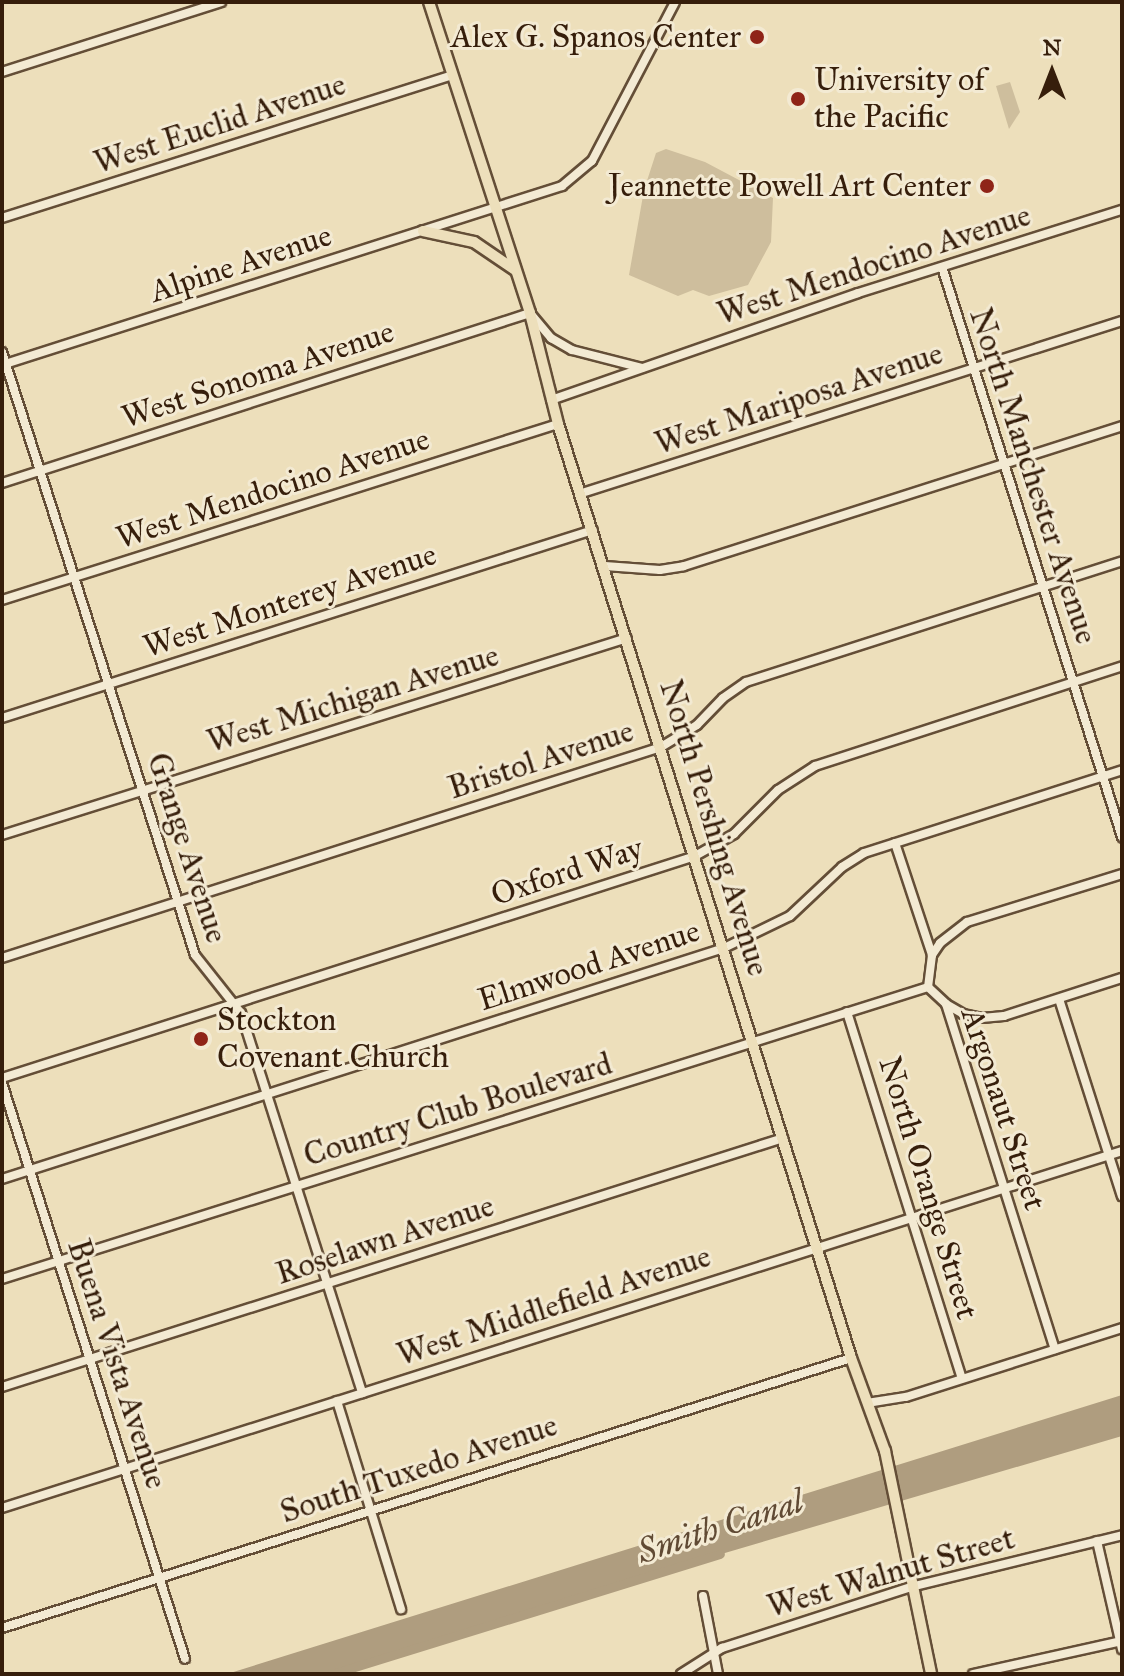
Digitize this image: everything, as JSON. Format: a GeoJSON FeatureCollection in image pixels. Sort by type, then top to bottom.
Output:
{"type":"FeatureCollection","features":[{"type":"Feature","properties":{"kind":"main road","name":"North Pershing Avenue"},"geometry":{"type":"LineString","coordinates":[[429,2],[530,313],[558,424],[816,1247],[888,1465],[931,1674]]}},
{"type":"Feature","properties":{"kind":"main road"},"geometry":{"type":"LineString","coordinates":[[423,231],[474,242],[515,270]]}},
{"type":"Feature","properties":{"kind":"street"},"geometry":{"type":"LineString","coordinates":[[2,72],[221,2]]}},
{"type":"Feature","properties":{"kind":"street","name":"Alpine Avenue"},"geometry":{"type":"LineString","coordinates":[[4,364],[562,186],[586,169],[675,2]]}},
{"type":"Feature","properties":{"kind":"street","name":"West Euclid Avenue"},"geometry":{"type":"LineString","coordinates":[[2,218],[453,75]]}},
{"type":"Feature","properties":{"kind":"street","name":"West Mendocino Avenue"},"geometry":{"type":"LineString","coordinates":[[551,400],[942,267],[1122,210]]}},
{"type":"Feature","properties":{"kind":"street","name":"North Manchester Avenue"},"geometry":{"type":"LineString","coordinates":[[942,267],[1122,837]]}},
{"type":"Feature","properties":{"kind":"street"},"geometry":{"type":"LineString","coordinates":[[530,313],[551,338],[572,350],[642,368]]}},
{"type":"Feature","properties":{"kind":"street","name":"West Sonoma Avenue"},"geometry":{"type":"LineString","coordinates":[[2,483],[530,313]]}},
{"type":"Feature","properties":{"kind":"street","name":"West Mariposa Avenue"},"geometry":{"type":"LineString","coordinates":[[582,493],[1122,321]]}},
{"type":"Feature","properties":{"kind":"street","name":"Grange Avenue"},"geometry":{"type":"LineString","coordinates":[[2,352],[195,955],[241,1013],[362,1393]]}},
{"type":"Feature","properties":{"kind":"street","name":"West Mendocino Avenue"},"geometry":{"type":"LineString","coordinates":[[2,600],[558,424]]}},
{"type":"Feature","properties":{"kind":"street"},"geometry":{"type":"LineString","coordinates":[[605,566],[674,568],[1122,426]]}},
{"type":"Feature","properties":{"kind":"street","name":"West Monterey Avenue"},"geometry":{"type":"LineString","coordinates":[[2,718],[593,530]]}},
{"type":"Feature","properties":{"kind":"street","name":"Bristol Avenue"},"geometry":{"type":"LineString","coordinates":[[2,958],[661,747],[697,725],[723,698],[746,682],[1122,561]]}},
{"type":"Feature","properties":{"kind":"street","name":"West Michigan Avenue"},"geometry":{"type":"LineString","coordinates":[[2,835],[627,638]]}},
{"type":"Feature","properties":{"kind":"street","name":"Oxford Way"},"geometry":{"type":"LineString","coordinates":[[2,1081],[695,856],[734,834],[778,790],[815,766],[1122,666]]}},
{"type":"Feature","properties":{"kind":"street","name":"Elmwood Avenue"},"geometry":{"type":"LineString","coordinates":[[2,1179],[724,948],[790,916],[855,858],[1122,770]]}},
{"type":"Feature","properties":{"kind":"street","name":"Argonaut Street"},"geometry":{"type":"LineString","coordinates":[[895,843],[932,955],[928,987],[946,1004],[1055,1349]]}},
{"type":"Feature","properties":{"kind":"street"},"geometry":{"type":"LineString","coordinates":[[932,955],[940,943],[967,922],[1122,874]]}},
{"type":"Feature","properties":{"kind":"street"},"geometry":{"type":"LineString","coordinates":[[946,1004],[963,1014],[982,1018],[1004,1016],[1122,978]]}},
{"type":"Feature","properties":{"kind":"street","name":"Country Club Boulevard"},"geometry":{"type":"LineString","coordinates":[[2,1279],[928,987]]}},
{"type":"Feature","properties":{"kind":"street"},"geometry":{"type":"LineString","coordinates":[[1059,999],[1122,1196]]}},
{"type":"Feature","properties":{"kind":"street","name":"North Orange Street"},"geometry":{"type":"LineString","coordinates":[[847,1012],[962,1378]]}},
{"type":"Feature","properties":{"kind":"street","name":"Buena Vista Avenue"},"geometry":{"type":"LineString","coordinates":[[2,1081],[185,1659]]}},
{"type":"Feature","properties":{"kind":"street","name":"Roselawn Avenue"},"geometry":{"type":"LineString","coordinates":[[2,1387],[783,1138]]}},
{"type":"Feature","properties":{"kind":"street","name":"West Middlefield Avenue"},"geometry":{"type":"LineString","coordinates":[[2,1508],[1122,1151]]}},
{"type":"Feature","properties":{"kind":"street"},"geometry":{"type":"LineString","coordinates":[[867,1403],[906,1397],[1122,1328]]}},
{"type":"Feature","properties":{"kind":"street","name":"South Tuxedo Avenue"},"geometry":{"type":"LineString","coordinates":[[2,1628],[851,1358]]}},
{"type":"Feature","properties":{"kind":"street"},"geometry":{"type":"LineString","coordinates":[[337,1401],[401,1609]]}},
{"type":"Feature","properties":{"kind":"street","name":"West Walnut Street"},"geometry":{"type":"LineString","coordinates":[[681,1674],[714,1652],[911,1587],[1122,1535]]}},
{"type":"Feature","properties":{"kind":"street"},"geometry":{"type":"LineString","coordinates":[[973,1674],[1121,1644],[1097,1541]]}},
{"type":"Feature","properties":{"kind":"street"},"geometry":{"type":"LineString","coordinates":[[703,1596],[718,1674]]}},
{"type":"Feature","properties":{"kind":"shaded area"},"geometry":{"type":"Polygon","coordinates":[[[1010,82],[1020,112],[1009,129],[996,86],[1010,82]]]}},
{"type":"Feature","properties":{"kind":"shaded area"},"geometry":{"type":"Polygon","coordinates":[[[666,149],[705,162],[773,198],[771,242],[748,285],[709,296],[693,290],[678,296],[629,275],[644,190],[656,153],[666,149]]]}},
{"type":"Feature","properties":{"kind":"water"},"geometry":{"type":"Polygon","coordinates":[[[1122,1395],[1122,1436],[565,1600],[330,1674],[227,1674],[1122,1395]]]}},
{"type":"Feature","properties":{"kind":"waterway","name":"Smith Canal"},"geometry":{"type":"LineString","coordinates":[[332,1674],[720,1554]]}},
{"type":"Feature","properties":{"kind":"place","name":"Alex G. Spanos Center"},"geometry":{"type":"Point","coordinates":[757,37]}},
{"type":"Feature","properties":{"kind":"place","name":"University of the Pacific"},"geometry":{"type":"Point","coordinates":[798,99]}},
{"type":"Feature","properties":{"kind":"place","name":"Jeannette Powell Art Center"},"geometry":{"type":"Point","coordinates":[987,186]}},
{"type":"Feature","properties":{"kind":"place","name":"Stockton Covenant Church"},"geometry":{"type":"Point","coordinates":[201,1039]}}]}
